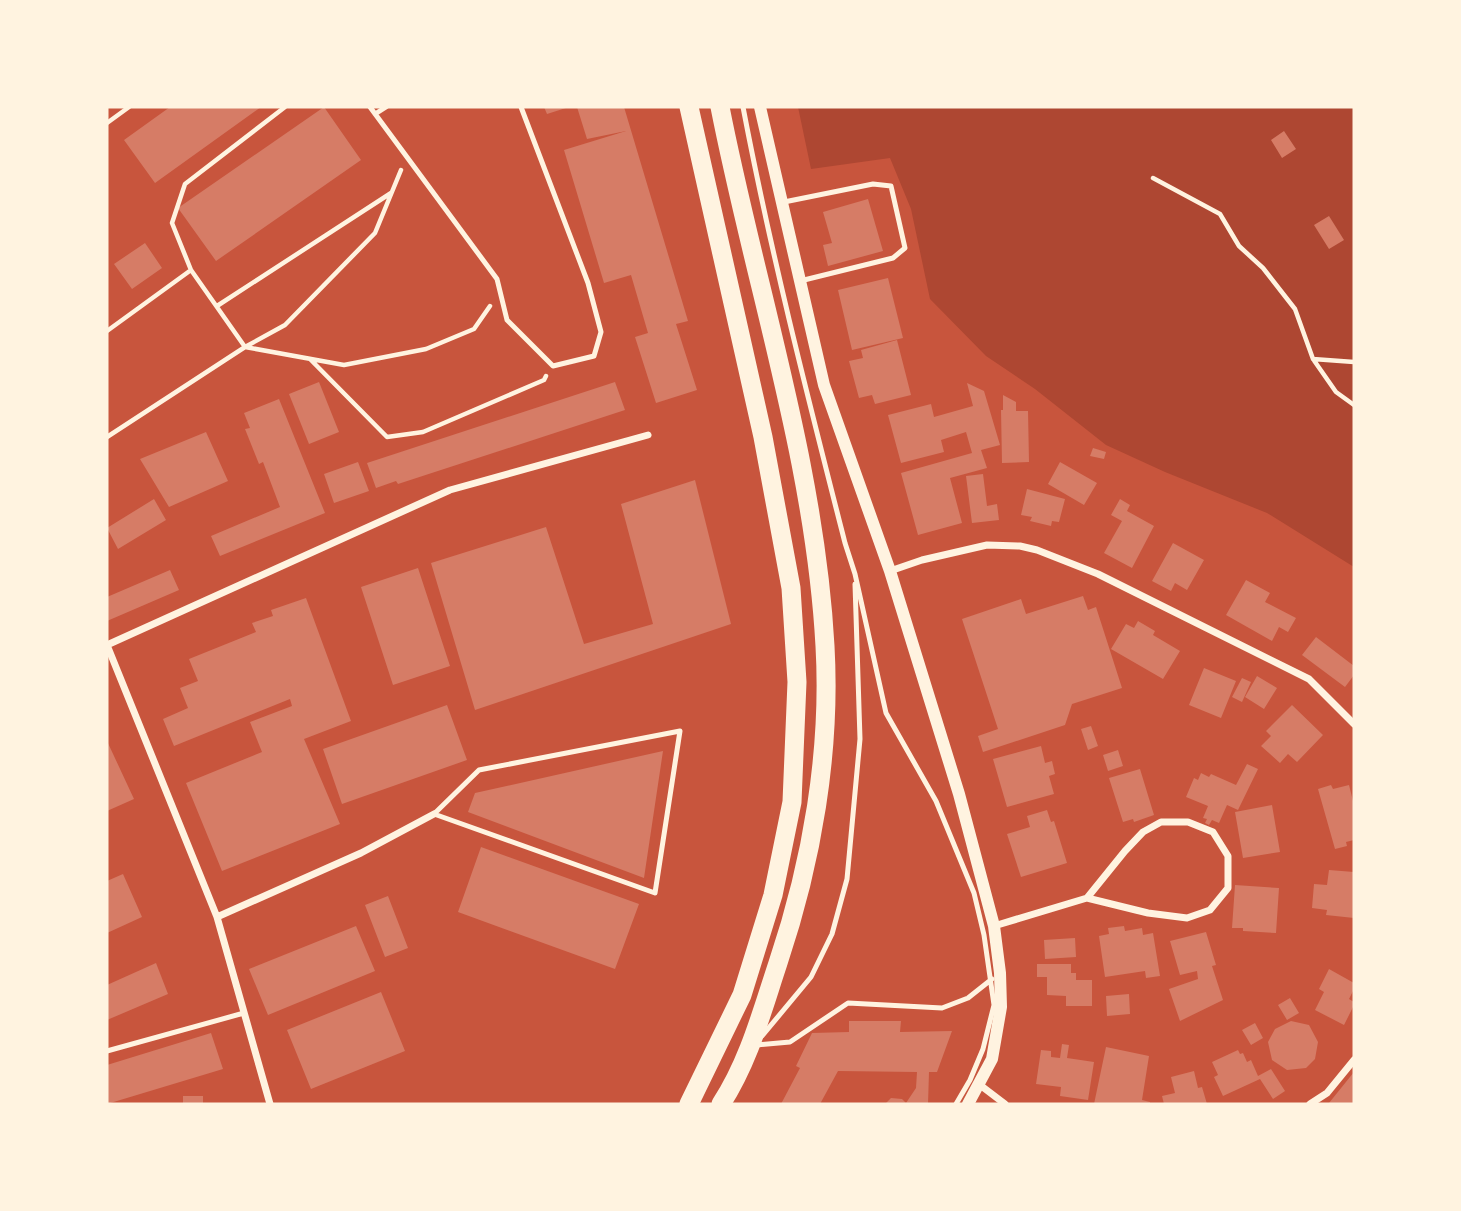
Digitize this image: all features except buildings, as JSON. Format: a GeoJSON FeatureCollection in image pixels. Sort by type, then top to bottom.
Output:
{"type":"FeatureCollection","features":[{"type":"Feature","properties":{"kind":"highway"},"geometry":{"type":"LineString","coordinates":[[684,107],[696,138]]}},
{"type":"Feature","properties":{"kind":"highway"},"geometry":{"type":"LineString","coordinates":[[689,107],[763,437],[791,589],[797,682],[792,802],[773,895],[742,995],[689,1104]]}},
{"type":"Feature","properties":{"kind":"highway"},"geometry":{"type":"LineString","coordinates":[[720,107],[797,441],[815,544],[825,646],[825,718],[819,787],[796,910],[753,1045],[721,1104]]}},
{"type":"Feature","properties":{"kind":"street"},"geometry":{"type":"LineString","coordinates":[[761,107],[824,385],[890,571],[959,794],[993,926],[1001,1007],[992,1059],[968,1104]]}},
{"type":"Feature","properties":{"kind":"street"},"geometry":{"type":"LineString","coordinates":[[270,1104],[217,917],[107,645],[450,491],[648,435]]}},
{"type":"Feature","properties":{"kind":"street"},"geometry":{"type":"LineString","coordinates":[[890,571],[966,549],[1001,545],[1037,550],[1098,574],[1309,679],[1354,724]]}},
{"type":"Feature","properties":{"kind":"street"},"geometry":{"type":"LineString","coordinates":[[217,917],[361,853],[434,814]]}},
{"type":"Feature","properties":{"kind":"street"},"geometry":{"type":"LineString","coordinates":[[993,926],[1087,898],[1148,913],[1187,918],[1210,910],[1228,888],[1228,856],[1213,832],[1188,822],[1161,822],[1143,832],[1087,898]]}},
{"type":"Feature","properties":{"kind":"street"},"geometry":{"type":"LineString","coordinates":[[1310,1104],[1326,1093],[1354,1060]]}},
{"type":"Feature","properties":{"kind":"street"},"geometry":{"type":"LineString","coordinates":[[980,1085],[1006,1104]]}},
{"type":"Feature","properties":{"kind":"lane"},"geometry":{"type":"LineString","coordinates":[[370,107],[497,279],[507,320],[553,366],[594,356],[601,332],[588,283],[521,107]]}},
{"type":"Feature","properties":{"kind":"lane"},"geometry":{"type":"LineString","coordinates":[[375,114],[386,107]]}},
{"type":"Feature","properties":{"kind":"lane"},"geometry":{"type":"LineString","coordinates":[[743,107],[756,181],[778,277],[855,574],[886,713],[936,801],[974,893],[996,976],[993,1005],[983,1049],[956,1104]]}},
{"type":"Feature","properties":{"kind":"lane"},"geometry":{"type":"LineString","coordinates":[[781,203],[873,184],[891,186],[894,198],[905,248],[892,258],[800,281]]}},
{"type":"Feature","properties":{"kind":"lane"},"geometry":{"type":"LineString","coordinates":[[753,1045],[811,977],[832,934],[846,879],[860,738],[855,574]]}},
{"type":"Feature","properties":{"kind":"lane"},"geometry":{"type":"LineString","coordinates":[[680,732],[655,893],[434,814],[479,770],[680,732]]}},
{"type":"Feature","properties":{"kind":"lane"},"geometry":{"type":"LineString","coordinates":[[753,1045],[790,1042],[848,1003],[942,1008],[968,998],[996,976]]}},
{"type":"Feature","properties":{"kind":"lane"},"geometry":{"type":"LineString","coordinates":[[107,1051],[244,1013]]}},
{"type":"Feature","properties":{"kind":"path"},"geometry":{"type":"LineString","coordinates":[[107,123],[129,107]]}},
{"type":"Feature","properties":{"kind":"path"},"geometry":{"type":"LineString","coordinates":[[285,107],[185,184],[172,223],[191,270],[245,347],[344,365],[426,349],[474,329],[496,298],[497,279]]}},
{"type":"Feature","properties":{"kind":"path"},"geometry":{"type":"LineString","coordinates":[[107,437],[245,347],[285,325],[375,233],[406,156]]}},
{"type":"Feature","properties":{"kind":"path"},"geometry":{"type":"LineString","coordinates":[[1153,178],[1220,214],[1239,246],[1263,268],[1294,309],[1313,359],[1336,392],[1354,405]]}},
{"type":"Feature","properties":{"kind":"path"},"geometry":{"type":"LineString","coordinates":[[217,306],[392,192]]}},
{"type":"Feature","properties":{"kind":"path"},"geometry":{"type":"LineString","coordinates":[[107,331],[191,270]]}},
{"type":"Feature","properties":{"kind":"path"},"geometry":{"type":"LineString","coordinates":[[309,358],[387,437],[423,432],[544,380],[553,366]]}},
{"type":"Feature","properties":{"kind":"path"},"geometry":{"type":"LineString","coordinates":[[1313,359],[1354,362]]}},
{"type":"Feature","properties":{"kind":"shaded area"},"geometry":{"type":"Polygon","coordinates":[[[798,107],[1354,107],[1354,567],[1267,513],[1106,445],[1035,389],[986,356],[930,299],[911,209],[890,158],[811,169],[798,107]]]}}]}
